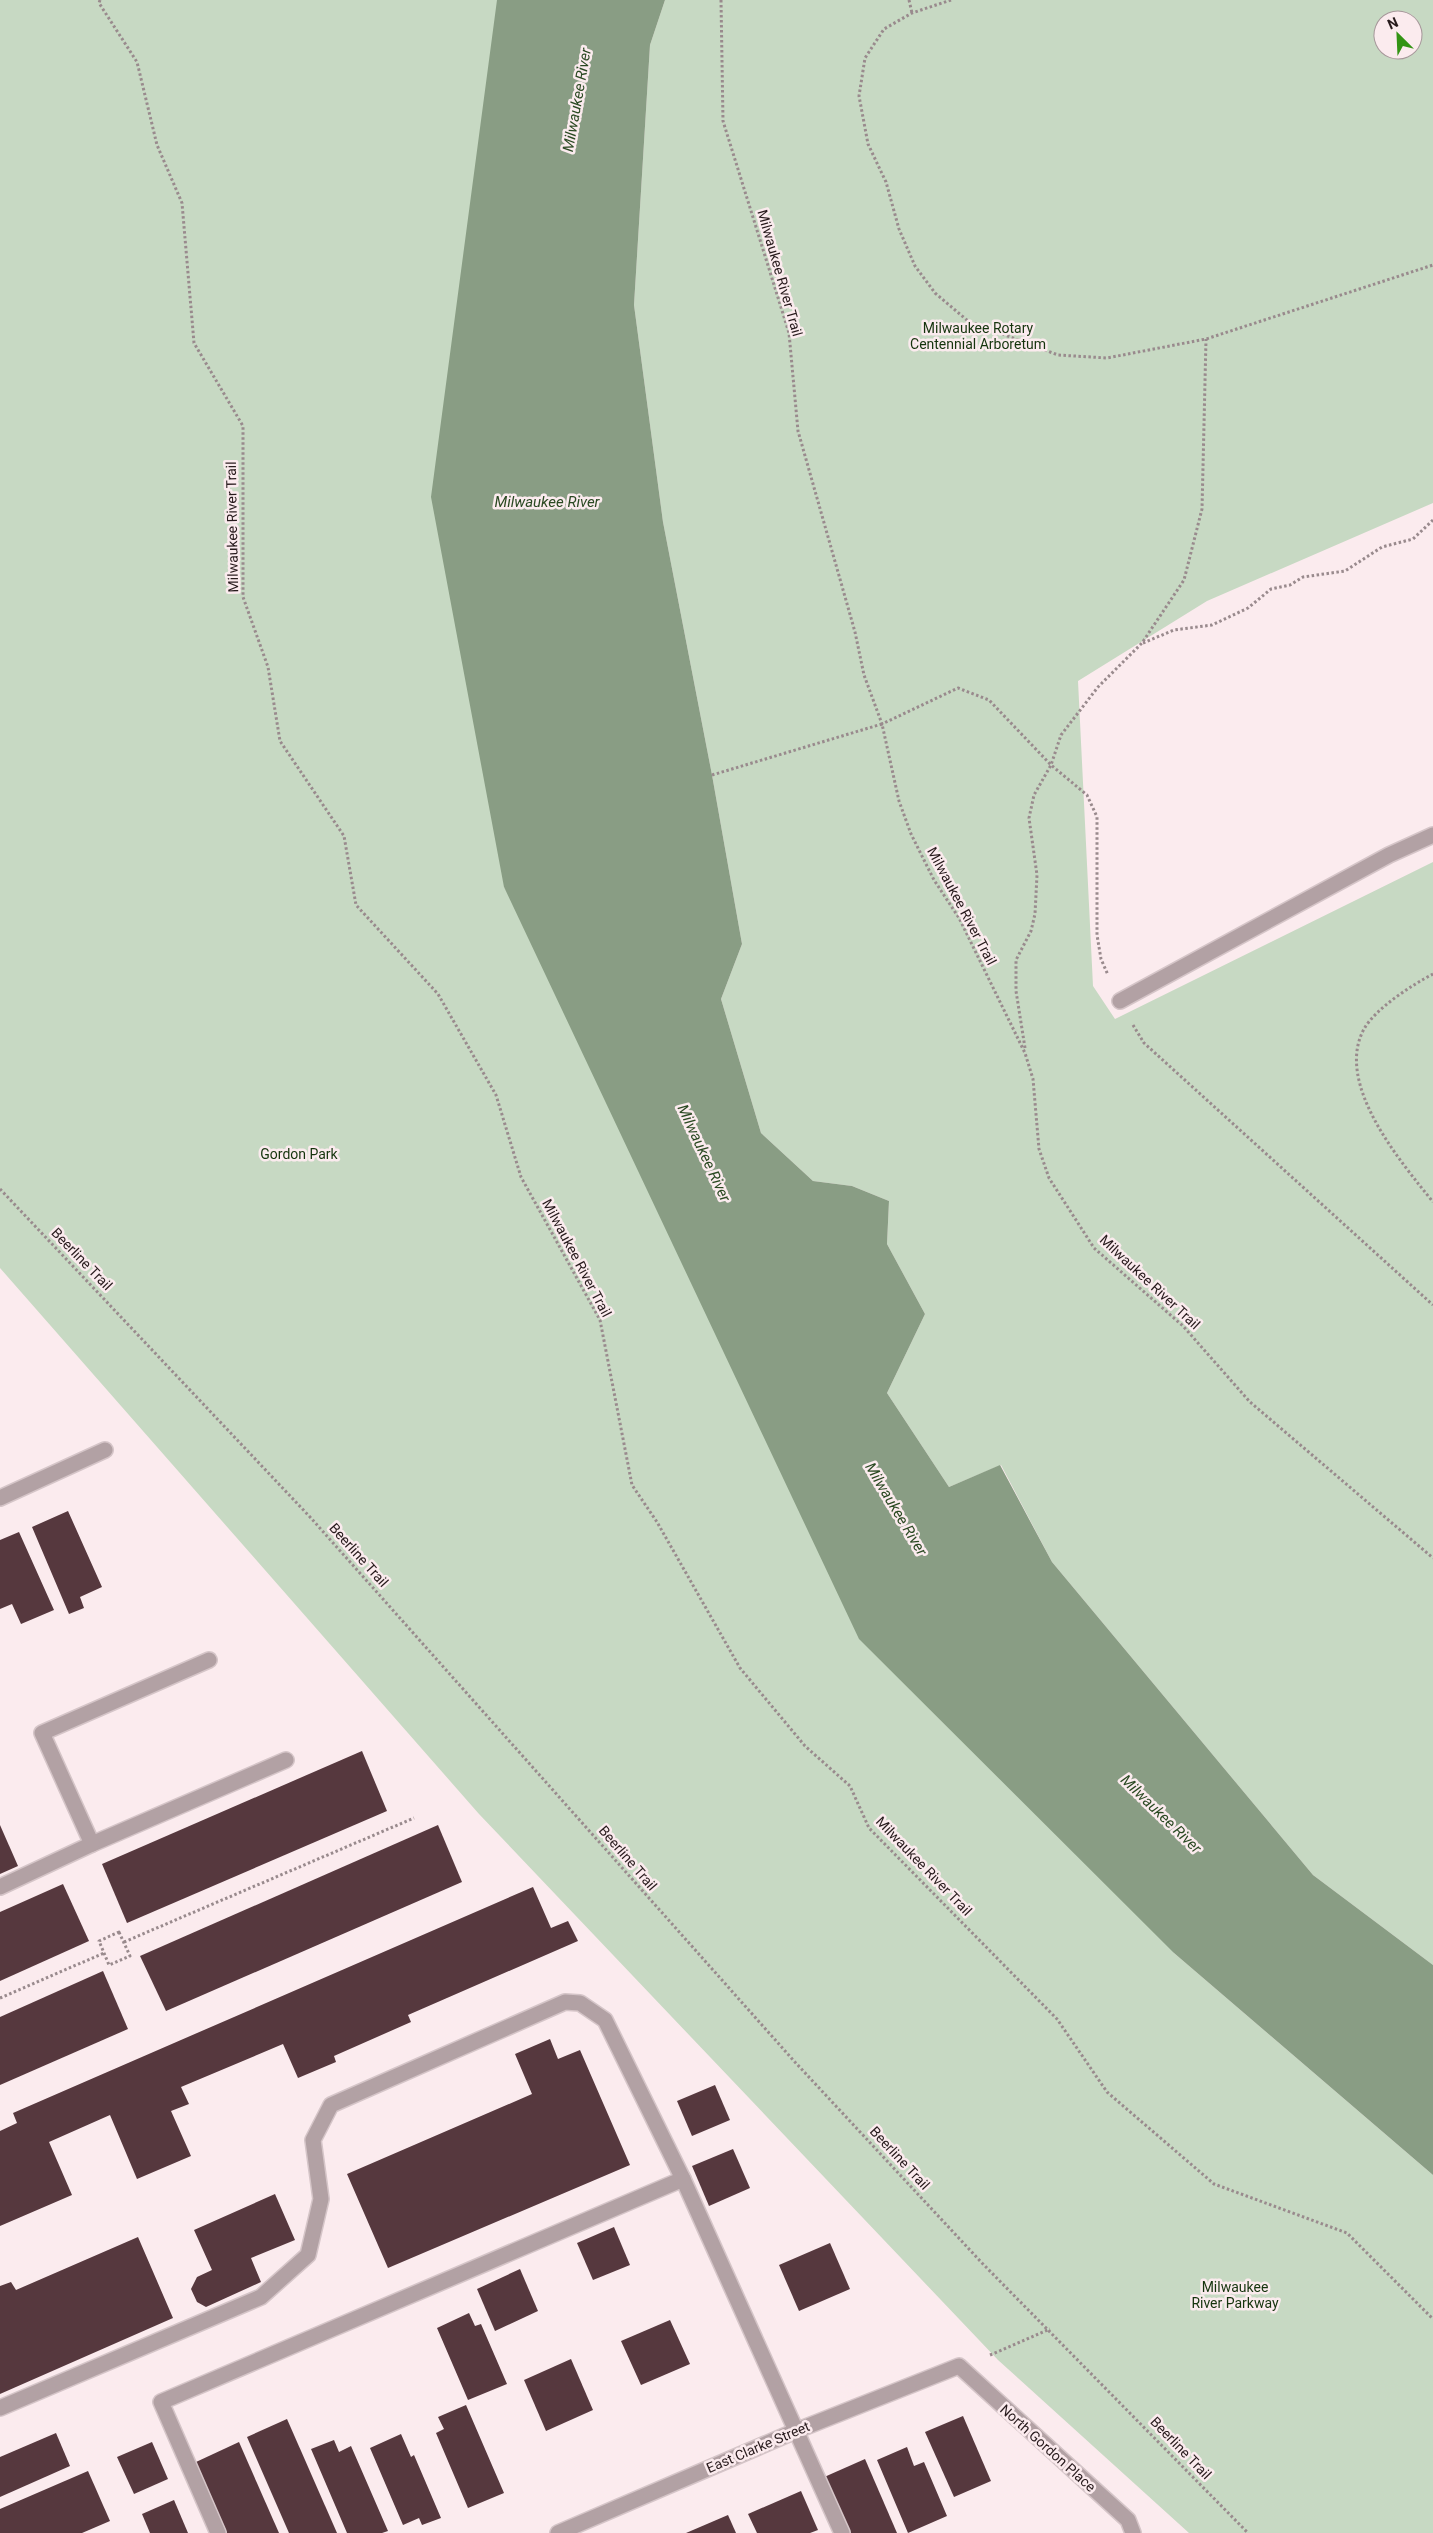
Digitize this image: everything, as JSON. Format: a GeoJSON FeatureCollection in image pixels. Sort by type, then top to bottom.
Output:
{"type":"FeatureCollection","features":[{"type":"Feature","properties":{"kind":"street"},"geometry":{"type":"LineString","coordinates":[[1120,1001],[1389,855],[1433,835]]}},
{"type":"Feature","properties":{"kind":"street"},"geometry":{"type":"LineString","coordinates":[[0,1498],[105,1450]]}},
{"type":"Feature","properties":{"kind":"street"},"geometry":{"type":"LineString","coordinates":[[92,1844],[42,1733],[209,1660]]}},
{"type":"Feature","properties":{"kind":"street"},"geometry":{"type":"LineString","coordinates":[[0,1886],[286,1760]]}},
{"type":"Feature","properties":{"kind":"street"},"geometry":{"type":"LineString","coordinates":[[0,2408],[261,2296],[308,2255],[320,2199],[313,2140],[331,2105],[565,2002],[580,2003],[605,2020],[683,2179],[798,2430],[842,2533]]}},
{"type":"Feature","properties":{"kind":"street"},"geometry":{"type":"LineString","coordinates":[[218,2533],[161,2402],[683,2179]]}},
{"type":"Feature","properties":{"kind":"street","name":"East Clarke Street"},"geometry":{"type":"LineString","coordinates":[[558,2533],[798,2430],[959,2366]]}},
{"type":"Feature","properties":{"kind":"street","name":"North Gordon Place"},"geometry":{"type":"LineString","coordinates":[[959,2366],[1128,2520],[1133,2533]]}},
{"type":"Feature","properties":{"kind":"path","name":"Milwaukee River Trail"},"geometry":{"type":"LineString","coordinates":[[100,0],[98,3],[137,62],[157,145],[182,202],[194,343],[243,426],[243,597],[268,667],[280,741],[344,836],[356,905],[438,994],[496,1095],[521,1177],[600,1320],[632,1485],[657,1522],[740,1668],[804,1746],[850,1786],[869,1828],[1057,2019],[1107,2092],[1214,2184],[1347,2233],[1433,2319]]}},
{"type":"Feature","properties":{"kind":"path","name":"Milwaukee River Trail"},"geometry":{"type":"LineString","coordinates":[[721,0],[723,122],[788,333],[798,431],[855,632],[864,675],[882,724],[899,801],[911,834],[934,880],[959,918],[1025,1053],[1033,1079],[1039,1149],[1049,1178],[1094,1248],[1183,1326],[1250,1402],[1433,1558]]}},
{"type":"Feature","properties":{"kind":"path"},"geometry":{"type":"LineString","coordinates":[[909,0],[912,13]]}},
{"type":"Feature","properties":{"kind":"path"},"geometry":{"type":"LineString","coordinates":[[951,0],[912,13],[884,29],[865,58],[859,96],[868,144],[886,182],[899,229],[915,266],[935,293],[968,321],[1058,355],[1107,358],[1206,339],[1433,265]]}},
{"type":"Feature","properties":{"kind":"path"},"geometry":{"type":"LineString","coordinates":[[1025,1053],[1016,991],[1016,960],[1031,931],[1035,914],[1037,875],[1029,818],[1034,795],[1050,765],[1062,735],[1098,688],[1142,643],[1184,580],[1202,509],[1206,339]]}},
{"type":"Feature","properties":{"kind":"path"},"geometry":{"type":"LineString","coordinates":[[1142,643],[1174,630],[1212,625],[1248,608],[1271,589],[1290,585],[1303,576],[1344,571],[1382,547],[1413,538],[1433,520]]}},
{"type":"Feature","properties":{"kind":"path"},"geometry":{"type":"LineString","coordinates":[[712,775],[882,724],[958,688],[990,700],[1050,765],[1087,795],[1097,817],[1097,935],[1101,959],[1120,1001],[1144,1043],[1433,1305]]}},
{"type":"Feature","properties":{"kind":"path"},"geometry":{"type":"LineString","coordinates":[[1433,974],[1385,1007],[1364,1029],[1356,1056],[1360,1086],[1372,1114],[1396,1156],[1433,1202]]}},
{"type":"Feature","properties":{"kind":"path","name":"Beerline Trail"},"geometry":{"type":"LineString","coordinates":[[0,1189],[310,1517],[794,2061],[982,2263],[1050,2329],[1248,2533]]}},
{"type":"Feature","properties":{"kind":"path"},"geometry":{"type":"LineString","coordinates":[[124,1942],[414,1818]]}},
{"type":"Feature","properties":{"kind":"path"},"geometry":{"type":"LineString","coordinates":[[119,1932],[130,1956],[109,1965],[104,1953],[99,1941],[119,1932]]}},
{"type":"Feature","properties":{"kind":"path"},"geometry":{"type":"LineString","coordinates":[[0,1998],[104,1953]]}},
{"type":"Feature","properties":{"kind":"path"},"geometry":{"type":"LineString","coordinates":[[992,2354],[1050,2329]]}},
{"type":"Feature","properties":{"kind":"green space","name":"Gordon Park"},"geometry":{"type":"Polygon","coordinates":[[[0,0],[499,0],[504,887],[1174,1953],[1433,2175],[1433,2533],[1189,2533],[998,2360],[479,1814],[0,1268],[0,0]]]}},
{"type":"Feature","properties":{"kind":"green space","name":"Milwaukee Rotary Centennial Arboretum"},"geometry":{"type":"Polygon","coordinates":[[[665,0],[1433,0],[1433,503],[1207,601],[1078,681],[1093,986],[1115,1019],[1433,862],[1433,1965],[1313,1875],[1052,1562],[1001,1465],[949,1487],[887,1393],[925,1314],[887,1244],[889,1201],[852,1186],[813,1181],[761,1133],[721,999],[742,944],[712,775],[663,522],[634,305],[650,45],[665,0]]]}},
{"type":"Feature","properties":{"kind":"water","name":"Milwaukee River"},"geometry":{"type":"Polygon","coordinates":[[[497,0],[665,0],[650,45],[634,305],[663,522],[712,775],[742,944],[721,999],[761,1133],[813,1181],[852,1186],[889,1201],[887,1244],[925,1314],[887,1393],[949,1487],[1000,1465],[1052,1562],[1313,1875],[1433,1965],[1433,2175],[1174,1953],[859,1639],[504,887],[431,497],[497,0]]]}},
{"type":"Feature","properties":{"kind":"building"},"geometry":{"type":"Polygon","coordinates":[[[68,1511],[102,1587],[80,1597],[84,1608],[69,1614],[32,1527],[68,1511]]]}},
{"type":"Feature","properties":{"kind":"building"},"geometry":{"type":"Polygon","coordinates":[[[19,1532],[54,1610],[21,1624],[12,1604],[0,1609],[0,1540],[19,1532]]]}},
{"type":"Feature","properties":{"kind":"building"},"geometry":{"type":"Polygon","coordinates":[[[362,1751],[387,1811],[127,1923],[102,1864],[362,1751]]]}},
{"type":"Feature","properties":{"kind":"building"},"geometry":{"type":"Polygon","coordinates":[[[0,1825],[18,1866],[0,1874],[0,1825]]]}},
{"type":"Feature","properties":{"kind":"building"},"geometry":{"type":"Polygon","coordinates":[[[438,1825],[462,1882],[166,2011],[140,1956],[438,1825]]]}},
{"type":"Feature","properties":{"kind":"building"},"geometry":{"type":"Polygon","coordinates":[[[63,1884],[89,1941],[0,1981],[0,1912],[63,1884]]]}},
{"type":"Feature","properties":{"kind":"building"},"geometry":{"type":"Polygon","coordinates":[[[533,1887],[551,1928],[568,1921],[578,1941],[408,2015],[411,2022],[334,2056],[336,2062],[298,2078],[283,2044],[181,2087],[189,2104],[171,2111],[191,2156],[137,2179],[110,2115],[49,2142],[72,2195],[0,2226],[0,2131],[17,2123],[13,2113],[533,1887]]]}},
{"type":"Feature","properties":{"kind":"building"},"geometry":{"type":"Polygon","coordinates":[[[103,1971],[128,2029],[0,2085],[0,2017],[103,1971]]]}},
{"type":"Feature","properties":{"kind":"building"},"geometry":{"type":"Polygon","coordinates":[[[550,2039],[558,2059],[580,2050],[630,2165],[388,2268],[347,2174],[532,2094],[515,2054],[550,2039]]]}},
{"type":"Feature","properties":{"kind":"building"},"geometry":{"type":"Polygon","coordinates":[[[715,2085],[730,2120],[692,2136],[677,2101],[715,2085]]]}},
{"type":"Feature","properties":{"kind":"building"},"geometry":{"type":"Polygon","coordinates":[[[733,2149],[750,2188],[709,2206],[692,2166],[733,2149]]]}},
{"type":"Feature","properties":{"kind":"building"},"geometry":{"type":"Polygon","coordinates":[[[275,2194],[295,2240],[251,2258],[261,2282],[206,2307],[197,2302],[191,2289],[197,2277],[212,2270],[194,2230],[275,2194]]]}},
{"type":"Feature","properties":{"kind":"building"},"geometry":{"type":"Polygon","coordinates":[[[614,2227],[630,2265],[593,2280],[577,2243],[614,2227]]]}},
{"type":"Feature","properties":{"kind":"building"},"geometry":{"type":"Polygon","coordinates":[[[138,2237],[173,2318],[0,2394],[0,2286],[11,2282],[16,2290],[138,2237]]]}},
{"type":"Feature","properties":{"kind":"building"},"geometry":{"type":"Polygon","coordinates":[[[830,2243],[850,2289],[799,2311],[779,2265],[830,2243]]]}},
{"type":"Feature","properties":{"kind":"building"},"geometry":{"type":"Polygon","coordinates":[[[520,2269],[538,2311],[495,2331],[477,2289],[520,2269]]]}},
{"type":"Feature","properties":{"kind":"building"},"geometry":{"type":"Polygon","coordinates":[[[469,2313],[475,2326],[481,2324],[507,2384],[468,2400],[437,2328],[469,2313]]]}},
{"type":"Feature","properties":{"kind":"building"},"geometry":{"type":"Polygon","coordinates":[[[670,2320],[690,2364],[641,2385],[621,2341],[670,2320]]]}},
{"type":"Feature","properties":{"kind":"building"},"geometry":{"type":"Polygon","coordinates":[[[571,2359],[593,2410],[546,2431],[524,2380],[571,2359]]]}},
{"type":"Feature","properties":{"kind":"building"},"geometry":{"type":"Polygon","coordinates":[[[466,2405],[504,2493],[468,2508],[436,2433],[444,2429],[438,2417],[466,2405]]]}},
{"type":"Feature","properties":{"kind":"building"},"geometry":{"type":"Polygon","coordinates":[[[963,2416],[991,2481],[954,2497],[925,2432],[963,2416]]]}},
{"type":"Feature","properties":{"kind":"building"},"geometry":{"type":"Polygon","coordinates":[[[287,2419],[337,2533],[289,2533],[247,2437],[287,2419]]]}},
{"type":"Feature","properties":{"kind":"building"},"geometry":{"type":"Polygon","coordinates":[[[56,2433],[70,2466],[0,2497],[0,2457],[56,2433]]]}},
{"type":"Feature","properties":{"kind":"building"},"geometry":{"type":"Polygon","coordinates":[[[401,2434],[411,2457],[414,2455],[441,2518],[422,2525],[419,2518],[403,2525],[370,2448],[401,2434]]]}},
{"type":"Feature","properties":{"kind":"building"},"geometry":{"type":"Polygon","coordinates":[[[334,2440],[339,2452],[351,2446],[388,2531],[382,2533],[347,2533],[311,2449],[334,2440]]]}},
{"type":"Feature","properties":{"kind":"building"},"geometry":{"type":"Polygon","coordinates":[[[152,2442],[168,2479],[134,2494],[117,2457],[152,2442]]]}},
{"type":"Feature","properties":{"kind":"building"},"geometry":{"type":"Polygon","coordinates":[[[239,2442],[279,2533],[227,2533],[196,2462],[239,2442]]]}},
{"type":"Feature","properties":{"kind":"building"},"geometry":{"type":"Polygon","coordinates":[[[907,2447],[914,2466],[924,2462],[947,2516],[908,2533],[877,2460],[907,2447]]]}},
{"type":"Feature","properties":{"kind":"building"},"geometry":{"type":"Polygon","coordinates":[[[865,2459],[897,2533],[846,2533],[822,2478],[865,2459]]]}},
{"type":"Feature","properties":{"kind":"building"},"geometry":{"type":"Polygon","coordinates":[[[88,2471],[110,2521],[82,2533],[0,2533],[0,2509],[88,2471]]]}},
{"type":"Feature","properties":{"kind":"building"},"geometry":{"type":"Polygon","coordinates":[[[801,2491],[818,2530],[810,2533],[757,2533],[748,2514],[801,2491]]]}},
{"type":"Feature","properties":{"kind":"building"},"geometry":{"type":"Polygon","coordinates":[[[174,2500],[188,2533],[150,2533],[142,2514],[174,2500]]]}},
{"type":"Feature","properties":{"kind":"building"},"geometry":{"type":"Polygon","coordinates":[[[728,2515],[736,2533],[686,2533],[728,2515]]]}},
{"type":"Feature","properties":{"kind":"park label","name":"Milwaukee River Parkway"},"geometry":{"type":"Point","coordinates":[1235,2296]}}]}
